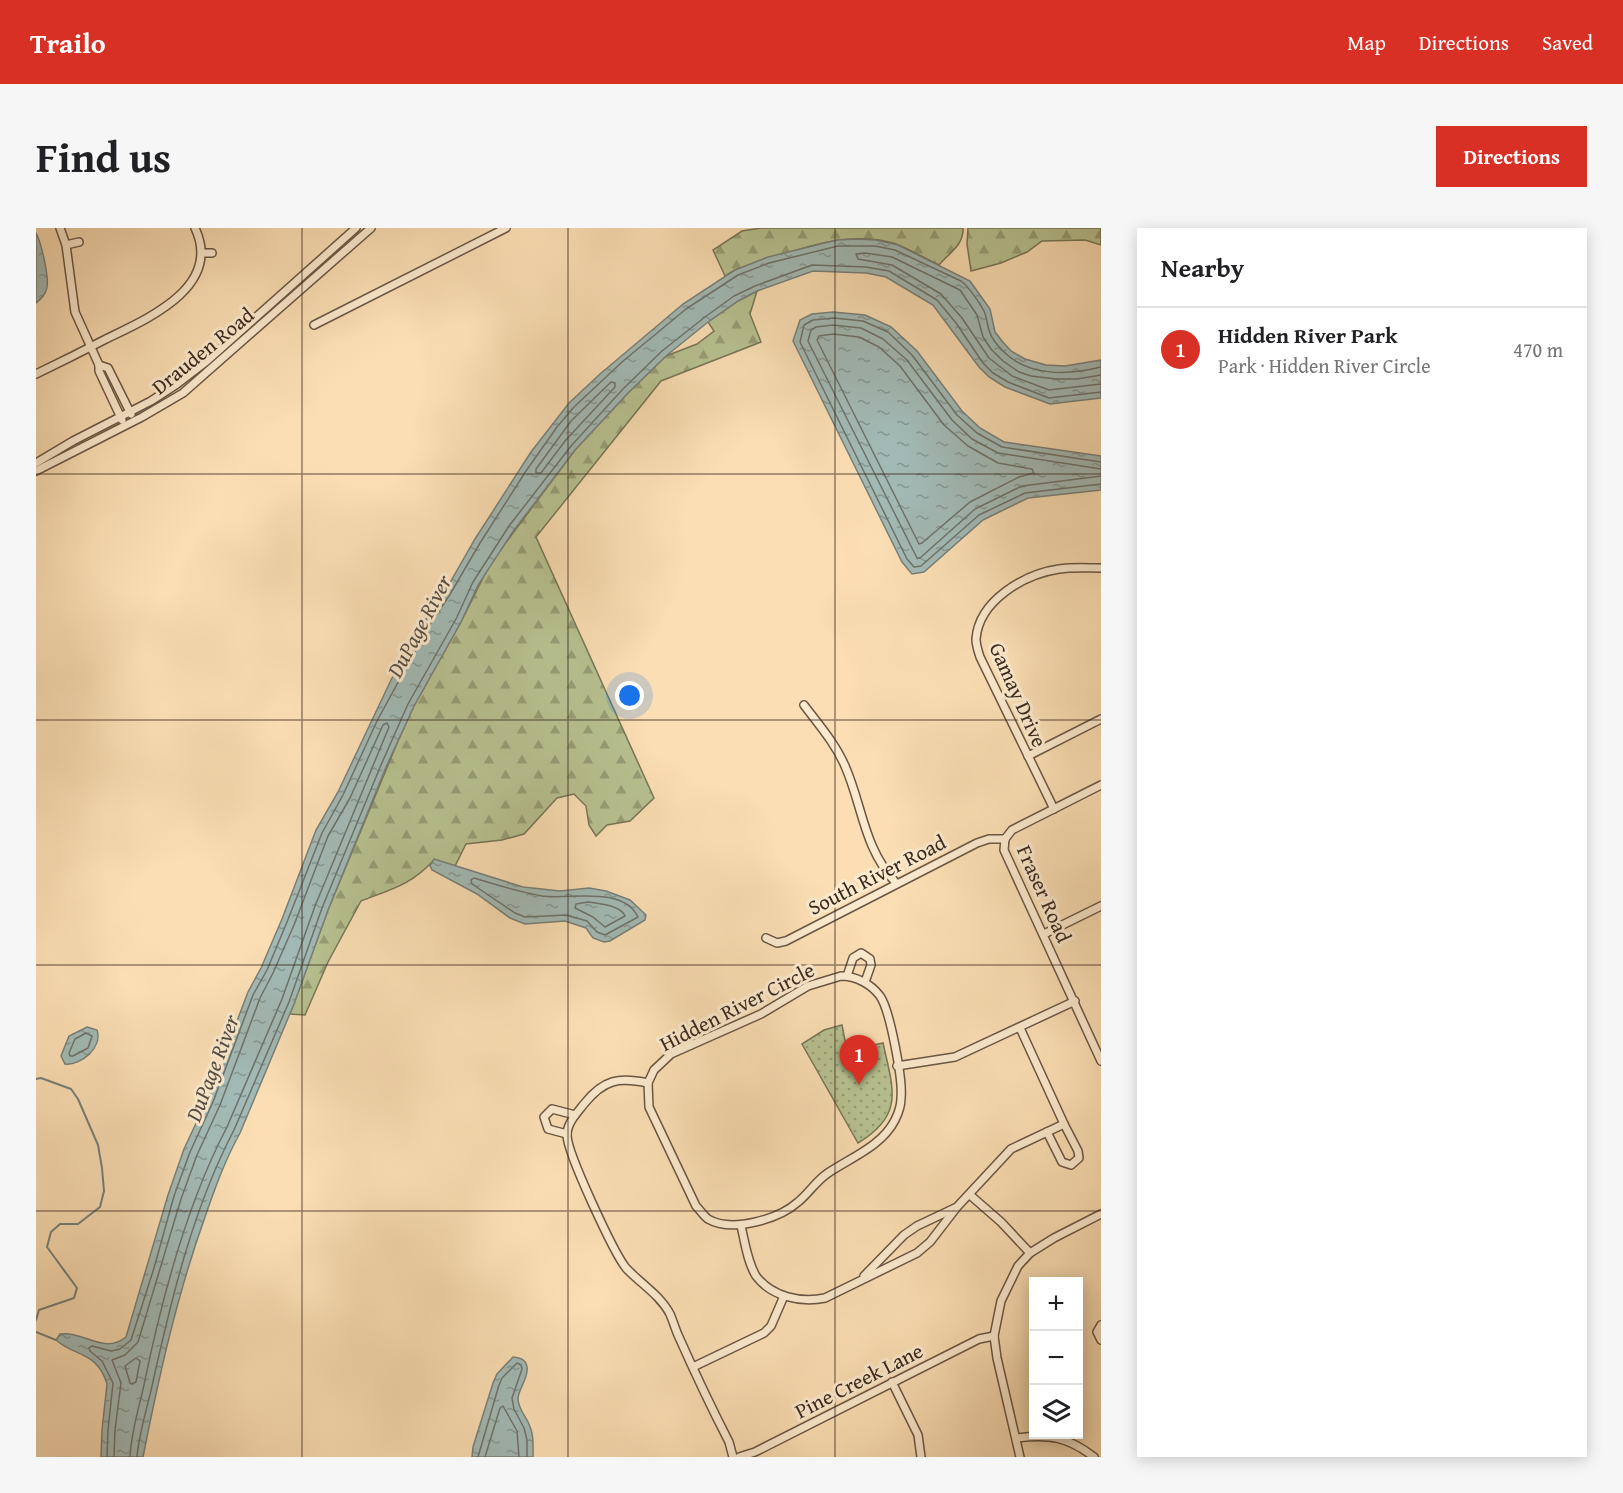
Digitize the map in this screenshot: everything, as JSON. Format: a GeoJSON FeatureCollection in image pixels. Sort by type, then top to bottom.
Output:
{"type":"FeatureCollection","features":[{"type":"Feature","properties":{"kind":"street"},"geometry":{"type":"LineString","coordinates":[[60,228],[66,245],[75,312],[125,426]]}},
{"type":"Feature","properties":{"kind":"street"},"geometry":{"type":"LineString","coordinates":[[36,374],[163,309],[191,283],[198,269],[201,253],[195,228]]}},
{"type":"Feature","properties":{"kind":"street","name":"Drauden Road"},"geometry":{"type":"LineString","coordinates":[[36,463],[165,392],[192,373],[356,228]]}},
{"type":"Feature","properties":{"kind":"street","name":"Drauden Road"},"geometry":{"type":"LineString","coordinates":[[36,471],[171,401],[198,381],[371,228]]}},
{"type":"Feature","properties":{"kind":"street"},"geometry":{"type":"LineString","coordinates":[[314,324],[506,228]]}},
{"type":"Feature","properties":{"kind":"street"},"geometry":{"type":"LineString","coordinates":[[66,245],[79,242]]}},
{"type":"Feature","properties":{"kind":"street"},"geometry":{"type":"LineString","coordinates":[[201,253],[212,253]]}},
{"type":"Feature","properties":{"kind":"street"},"geometry":{"type":"LineString","coordinates":[[99,365],[108,368],[135,421]]}},
{"type":"Feature","properties":{"kind":"street","name":"Gamay Drive"},"geometry":{"type":"LineString","coordinates":[[1054,809],[980,657],[976,641],[978,627],[985,612],[997,599],[1025,580],[1059,569],[1101,568]]}},
{"type":"Feature","properties":{"kind":"street"},"geometry":{"type":"LineString","coordinates":[[804,705],[831,740],[840,756],[852,786],[865,832],[886,872],[896,883]]}},
{"type":"Feature","properties":{"kind":"street"},"geometry":{"type":"LineString","coordinates":[[1028,756],[1101,719]]}},
{"type":"Feature","properties":{"kind":"street"},"geometry":{"type":"LineString","coordinates":[[1005,839],[1012,830],[1101,785]]}},
{"type":"Feature","properties":{"kind":"street","name":"South River Road"},"geometry":{"type":"LineString","coordinates":[[766,938],[777,943],[786,940],[977,843],[989,839],[1005,839]]}},
{"type":"Feature","properties":{"kind":"street","name":"Fraser Road"},"geometry":{"type":"LineString","coordinates":[[1005,839],[1004,850],[1101,1061]]}},
{"type":"Feature","properties":{"kind":"street"},"geometry":{"type":"LineString","coordinates":[[1044,934],[1101,906]]}},
{"type":"Feature","properties":{"kind":"street"},"geometry":{"type":"LineString","coordinates":[[847,976],[853,958],[861,953],[870,959],[871,965],[864,982]]}},
{"type":"Feature","properties":{"kind":"street","name":"Hidden River Circle"},"geometry":{"type":"LineString","coordinates":[[847,976],[873,988],[885,1005],[901,1089],[900,1108],[891,1128],[885,1135],[824,1176],[797,1203],[785,1211],[741,1226],[723,1225],[707,1219],[696,1206],[649,1107],[648,1083],[654,1070],[671,1054],[761,1014],[808,986],[829,978],[847,976]]}},
{"type":"Feature","properties":{"kind":"street"},"geometry":{"type":"LineString","coordinates":[[897,1066],[955,1057],[1075,1001]]}},
{"type":"Feature","properties":{"kind":"street"},"geometry":{"type":"LineString","coordinates":[[1020,1028],[1078,1151],[1079,1158],[1076,1162],[1071,1165],[1062,1162],[1047,1132]]}},
{"type":"Feature","properties":{"kind":"street"},"geometry":{"type":"LineString","coordinates":[[648,1083],[626,1079],[608,1083],[588,1100],[575,1115],[567,1134],[571,1154],[615,1250],[626,1267],[653,1292],[669,1312],[734,1457]]}},
{"type":"Feature","properties":{"kind":"street"},"geometry":{"type":"LineString","coordinates":[[567,1134],[548,1129],[544,1117],[552,1109],[575,1115]]}},
{"type":"Feature","properties":{"kind":"street"},"geometry":{"type":"LineString","coordinates":[[741,1226],[748,1258],[757,1276],[771,1290],[784,1296],[810,1301],[825,1298],[917,1253],[930,1242],[957,1207],[1011,1149],[1064,1124]]}},
{"type":"Feature","properties":{"kind":"street"},"geometry":{"type":"LineString","coordinates":[[970,1195],[1001,1222],[1029,1253]]}},
{"type":"Feature","properties":{"kind":"street"},"geometry":{"type":"LineString","coordinates":[[861,1279],[904,1235],[917,1226],[957,1207]]}},
{"type":"Feature","properties":{"kind":"street"},"geometry":{"type":"LineString","coordinates":[[1020,1457],[994,1336],[1001,1301],[1018,1266],[1029,1253],[1101,1214]]}},
{"type":"Feature","properties":{"kind":"street"},"geometry":{"type":"LineString","coordinates":[[693,1367],[764,1333],[771,1326],[784,1296]]}},
{"type":"Feature","properties":{"kind":"street"},"geometry":{"type":"LineString","coordinates":[[1101,1325],[1098,1332],[1101,1340]]}},
{"type":"Feature","properties":{"kind":"street","name":"Pine Creek Lane"},"geometry":{"type":"LineString","coordinates":[[739,1457],[755,1452],[979,1339],[994,1336]]}},
{"type":"Feature","properties":{"kind":"street"},"geometry":{"type":"LineString","coordinates":[[892,1382],[918,1435],[921,1457]]}},
{"type":"Feature","properties":{"kind":"street"},"geometry":{"type":"LineString","coordinates":[[1017,1438],[1052,1436],[1068,1440],[1094,1457]]}},
{"type":"Feature","properties":{"kind":"green space"},"geometry":{"type":"Polygon","coordinates":[[[761,228],[963,228],[963,234],[955,248],[939,265],[893,243],[874,239],[854,239],[813,245],[735,270],[725,276],[713,250],[742,231],[761,228]]]}},
{"type":"Feature","properties":{"kind":"green space"},"geometry":{"type":"Polygon","coordinates":[[[968,228],[1101,228],[1101,245],[1085,240],[1042,241],[1027,252],[1001,263],[971,271],[967,244],[968,228]]]}},
{"type":"Feature","properties":{"kind":"green space"},"geometry":{"type":"Polygon","coordinates":[[[757,291],[750,314],[761,342],[661,381],[536,537],[654,798],[630,821],[607,825],[596,836],[589,825],[586,806],[574,794],[557,798],[524,834],[502,840],[466,844],[455,866],[434,860],[409,881],[361,901],[328,962],[305,1015],[290,1014],[328,910],[398,741],[414,706],[461,622],[490,564],[575,450],[628,393],[666,356],[697,344],[714,331],[708,322],[757,291]]]}},
{"type":"Feature","properties":{"kind":"green space"},"geometry":{"type":"Polygon","coordinates":[[[842,1025],[847,1051],[883,1043],[892,1087],[892,1100],[883,1122],[873,1133],[858,1143],[802,1044],[824,1030],[842,1025]]]}},
{"type":"Feature","properties":{"kind":"water"},"geometry":{"type":"Polygon","coordinates":[[[36,233],[44,259],[47,282],[45,294],[36,303],[36,233]]]}},
{"type":"Feature","properties":{"kind":"water"},"geometry":{"type":"Polygon","coordinates":[[[837,240],[876,240],[898,245],[970,281],[990,309],[995,332],[1011,351],[1025,359],[1046,365],[1065,366],[1101,360],[1101,398],[1050,404],[1005,387],[989,377],[979,367],[933,305],[886,277],[866,273],[813,271],[757,291],[738,301],[666,356],[628,393],[575,450],[514,530],[478,585],[461,622],[414,706],[386,767],[328,910],[294,1004],[213,1195],[177,1306],[143,1457],[101,1457],[107,1384],[103,1373],[91,1360],[56,1340],[60,1334],[69,1334],[110,1344],[126,1337],[184,1149],[207,1100],[248,992],[282,919],[316,830],[338,792],[391,680],[475,539],[531,452],[569,403],[683,304],[735,270],[768,257],[837,240]]]}},
{"type":"Feature","properties":{"kind":"water"},"geometry":{"type":"Polygon","coordinates":[[[833,312],[865,315],[891,327],[917,351],[962,411],[980,428],[1004,442],[1101,456],[1101,490],[1028,498],[983,520],[924,572],[912,574],[902,562],[793,341],[800,320],[812,314],[833,312]]]}},
{"type":"Feature","properties":{"kind":"water"},"geometry":{"type":"Polygon","coordinates":[[[434,859],[523,887],[560,891],[589,888],[606,891],[630,900],[646,915],[645,920],[610,941],[604,942],[593,938],[586,928],[565,921],[525,924],[510,918],[477,894],[432,870],[430,866],[434,859]]]}},
{"type":"Feature","properties":{"kind":"water"},"geometry":{"type":"Polygon","coordinates":[[[87,1027],[97,1030],[97,1043],[94,1049],[84,1059],[65,1064],[61,1056],[69,1036],[87,1027]]]}},
{"type":"Feature","properties":{"kind":"water"},"geometry":{"type":"Polygon","coordinates":[[[513,1357],[520,1358],[527,1367],[527,1375],[520,1390],[518,1402],[532,1432],[533,1457],[472,1457],[493,1383],[497,1374],[513,1357]]]}},
{"type":"Feature","properties":{"kind":"waterway"},"geometry":{"type":"LineString","coordinates":[[36,1079],[41,1078],[71,1089],[78,1099],[98,1145],[104,1191],[100,1207],[78,1224],[60,1224],[51,1232],[47,1247],[77,1288],[74,1298],[39,1310],[36,1320]]}},
{"type":"Feature","properties":{"kind":"waterway"},"geometry":{"type":"LineString","coordinates":[[36,1332],[56,1340]]}},
{"type":"Feature","properties":{"kind":"place","name":"Hidden River Park"},"geometry":{"type":"Point","coordinates":[859,1085]}},
{"type":"Feature","properties":{"kind":"water label","name":"DuPage River"},"geometry":{"type":"Point","coordinates":[419,626]}},
{"type":"Feature","properties":{"kind":"water label","name":"DuPage River"},"geometry":{"type":"Point","coordinates":[212,1068]}}]}
